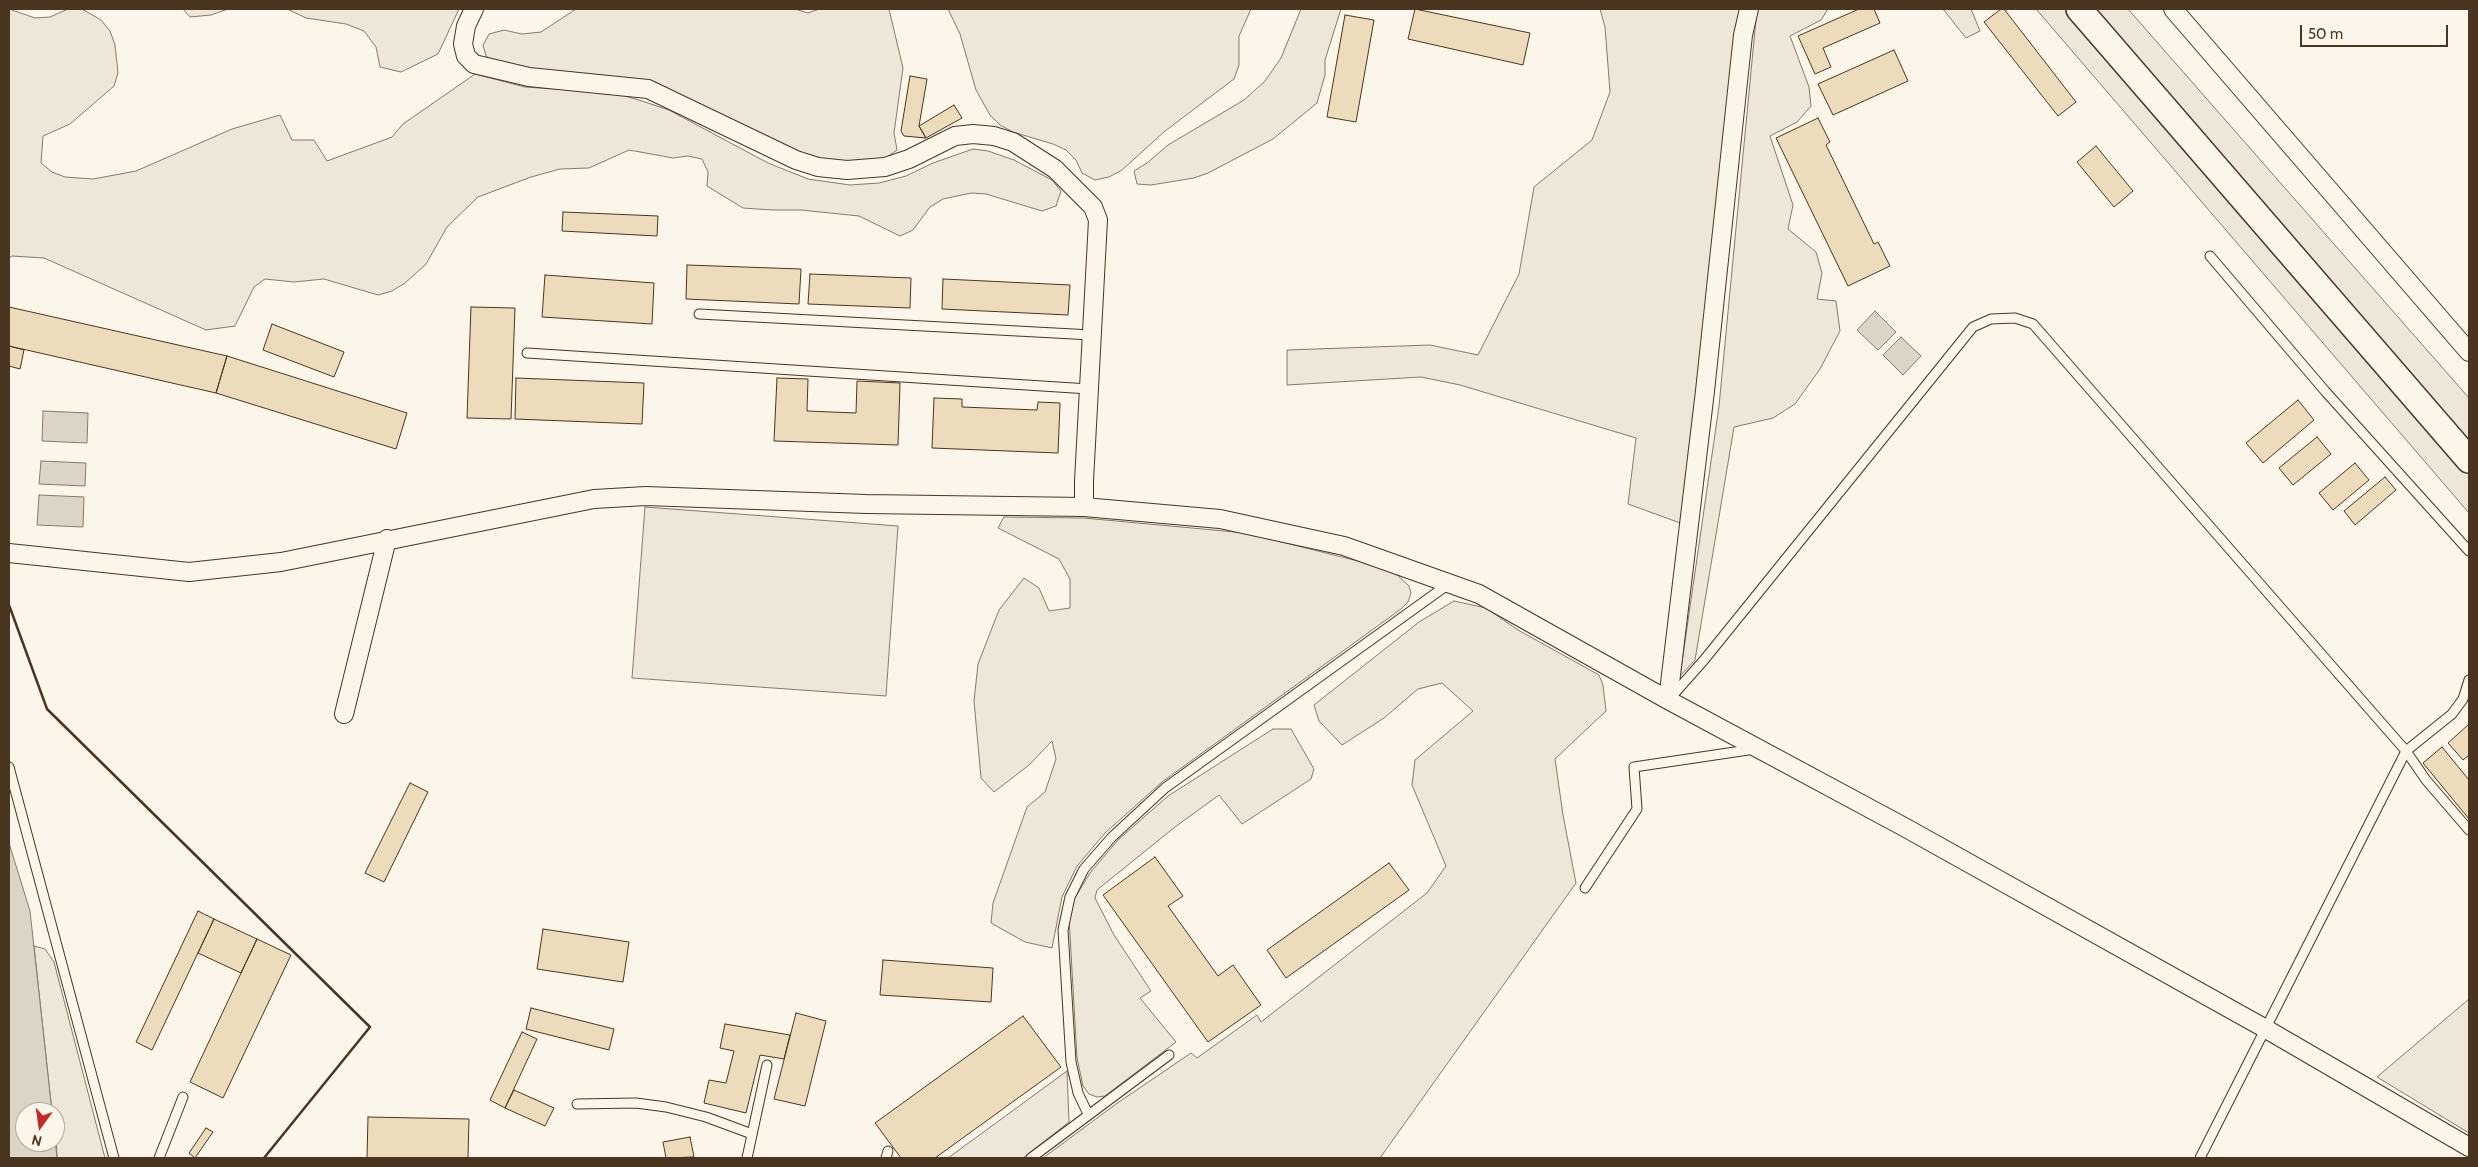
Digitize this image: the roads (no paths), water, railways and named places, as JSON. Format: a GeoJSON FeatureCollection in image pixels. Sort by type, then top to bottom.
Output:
{"type":"FeatureCollection","features":[{"type":"Feature","properties":{"kind":"street"},"geometry":{"type":"LineString","coordinates":[[474,9],[466,26],[463,44],[466,56],[474,64],[529,77],[648,89],[796,160],[818,167],[847,170],[885,167],[909,159],[955,136],[973,134],[994,136],[1013,142],[1054,169],[1093,207],[1098,220],[1084,507]]}},
{"type":"Feature","properties":{"kind":"street"},"geometry":{"type":"LineString","coordinates":[[1668,700],[1706,382],[1743,35],[1749,9]]}},
{"type":"Feature","properties":{"kind":"street"},"geometry":{"type":"LineString","coordinates":[[2079,9],[2469,460]]}},
{"type":"Feature","properties":{"kind":"street"},"geometry":{"type":"LineString","coordinates":[[2173,9],[2469,352]]}},
{"type":"Feature","properties":{"kind":"street"},"geometry":{"type":"LineString","coordinates":[[9,553],[189,572],[281,562],[386,539],[594,499],[646,496],[866,504],[1084,507],[1220,519],[1344,546],[1479,594],[1668,700],[1906,828],[2266,1029],[2469,1147]]}},
{"type":"Feature","properties":{"kind":"street"},"geometry":{"type":"LineString","coordinates":[[344,714],[386,539]]}},
{"type":"Feature","properties":{"kind":"lane"},"geometry":{"type":"LineString","coordinates":[[2210,256],[2326,391],[2469,551]]}},
{"type":"Feature","properties":{"kind":"lane"},"geometry":{"type":"LineString","coordinates":[[699,314],[1092,335]]}},
{"type":"Feature","properties":{"kind":"lane"},"geometry":{"type":"LineString","coordinates":[[1668,700],[1704,660],[1974,328],[1991,319],[2015,318],[2033,324],[2048,340],[2406,751],[2426,780],[2469,830]]}},
{"type":"Feature","properties":{"kind":"lane"},"geometry":{"type":"LineString","coordinates":[[527,353],[1089,389]]}},
{"type":"Feature","properties":{"kind":"lane"},"geometry":{"type":"LineString","coordinates":[[1088,1114],[1078,1094],[1071,1062],[1063,930],[1070,897],[1084,869],[1112,836],[1165,788],[1450,583]]}},
{"type":"Feature","properties":{"kind":"lane"},"geometry":{"type":"LineString","coordinates":[[2200,1158],[2406,751],[2452,714],[2463,698],[2469,680]]}},
{"type":"Feature","properties":{"kind":"lane"},"geometry":{"type":"LineString","coordinates":[[1585,888],[1637,809],[1634,767],[1758,748]]}},
{"type":"Feature","properties":{"kind":"lane"},"geometry":{"type":"LineString","coordinates":[[9,767],[114,1158]]}},
{"type":"Feature","properties":{"kind":"lane"},"geometry":{"type":"LineString","coordinates":[[1031,1158],[1170,1055]]}},
{"type":"Feature","properties":{"kind":"lane"},"geometry":{"type":"LineString","coordinates":[[747,1158],[767,1065]]}},
{"type":"Feature","properties":{"kind":"lane"},"geometry":{"type":"LineString","coordinates":[[160,1158],[183,1097]]}},
{"type":"Feature","properties":{"kind":"lane"},"geometry":{"type":"LineString","coordinates":[[577,1104],[636,1103],[666,1108],[706,1117],[752,1134]]}}]}
